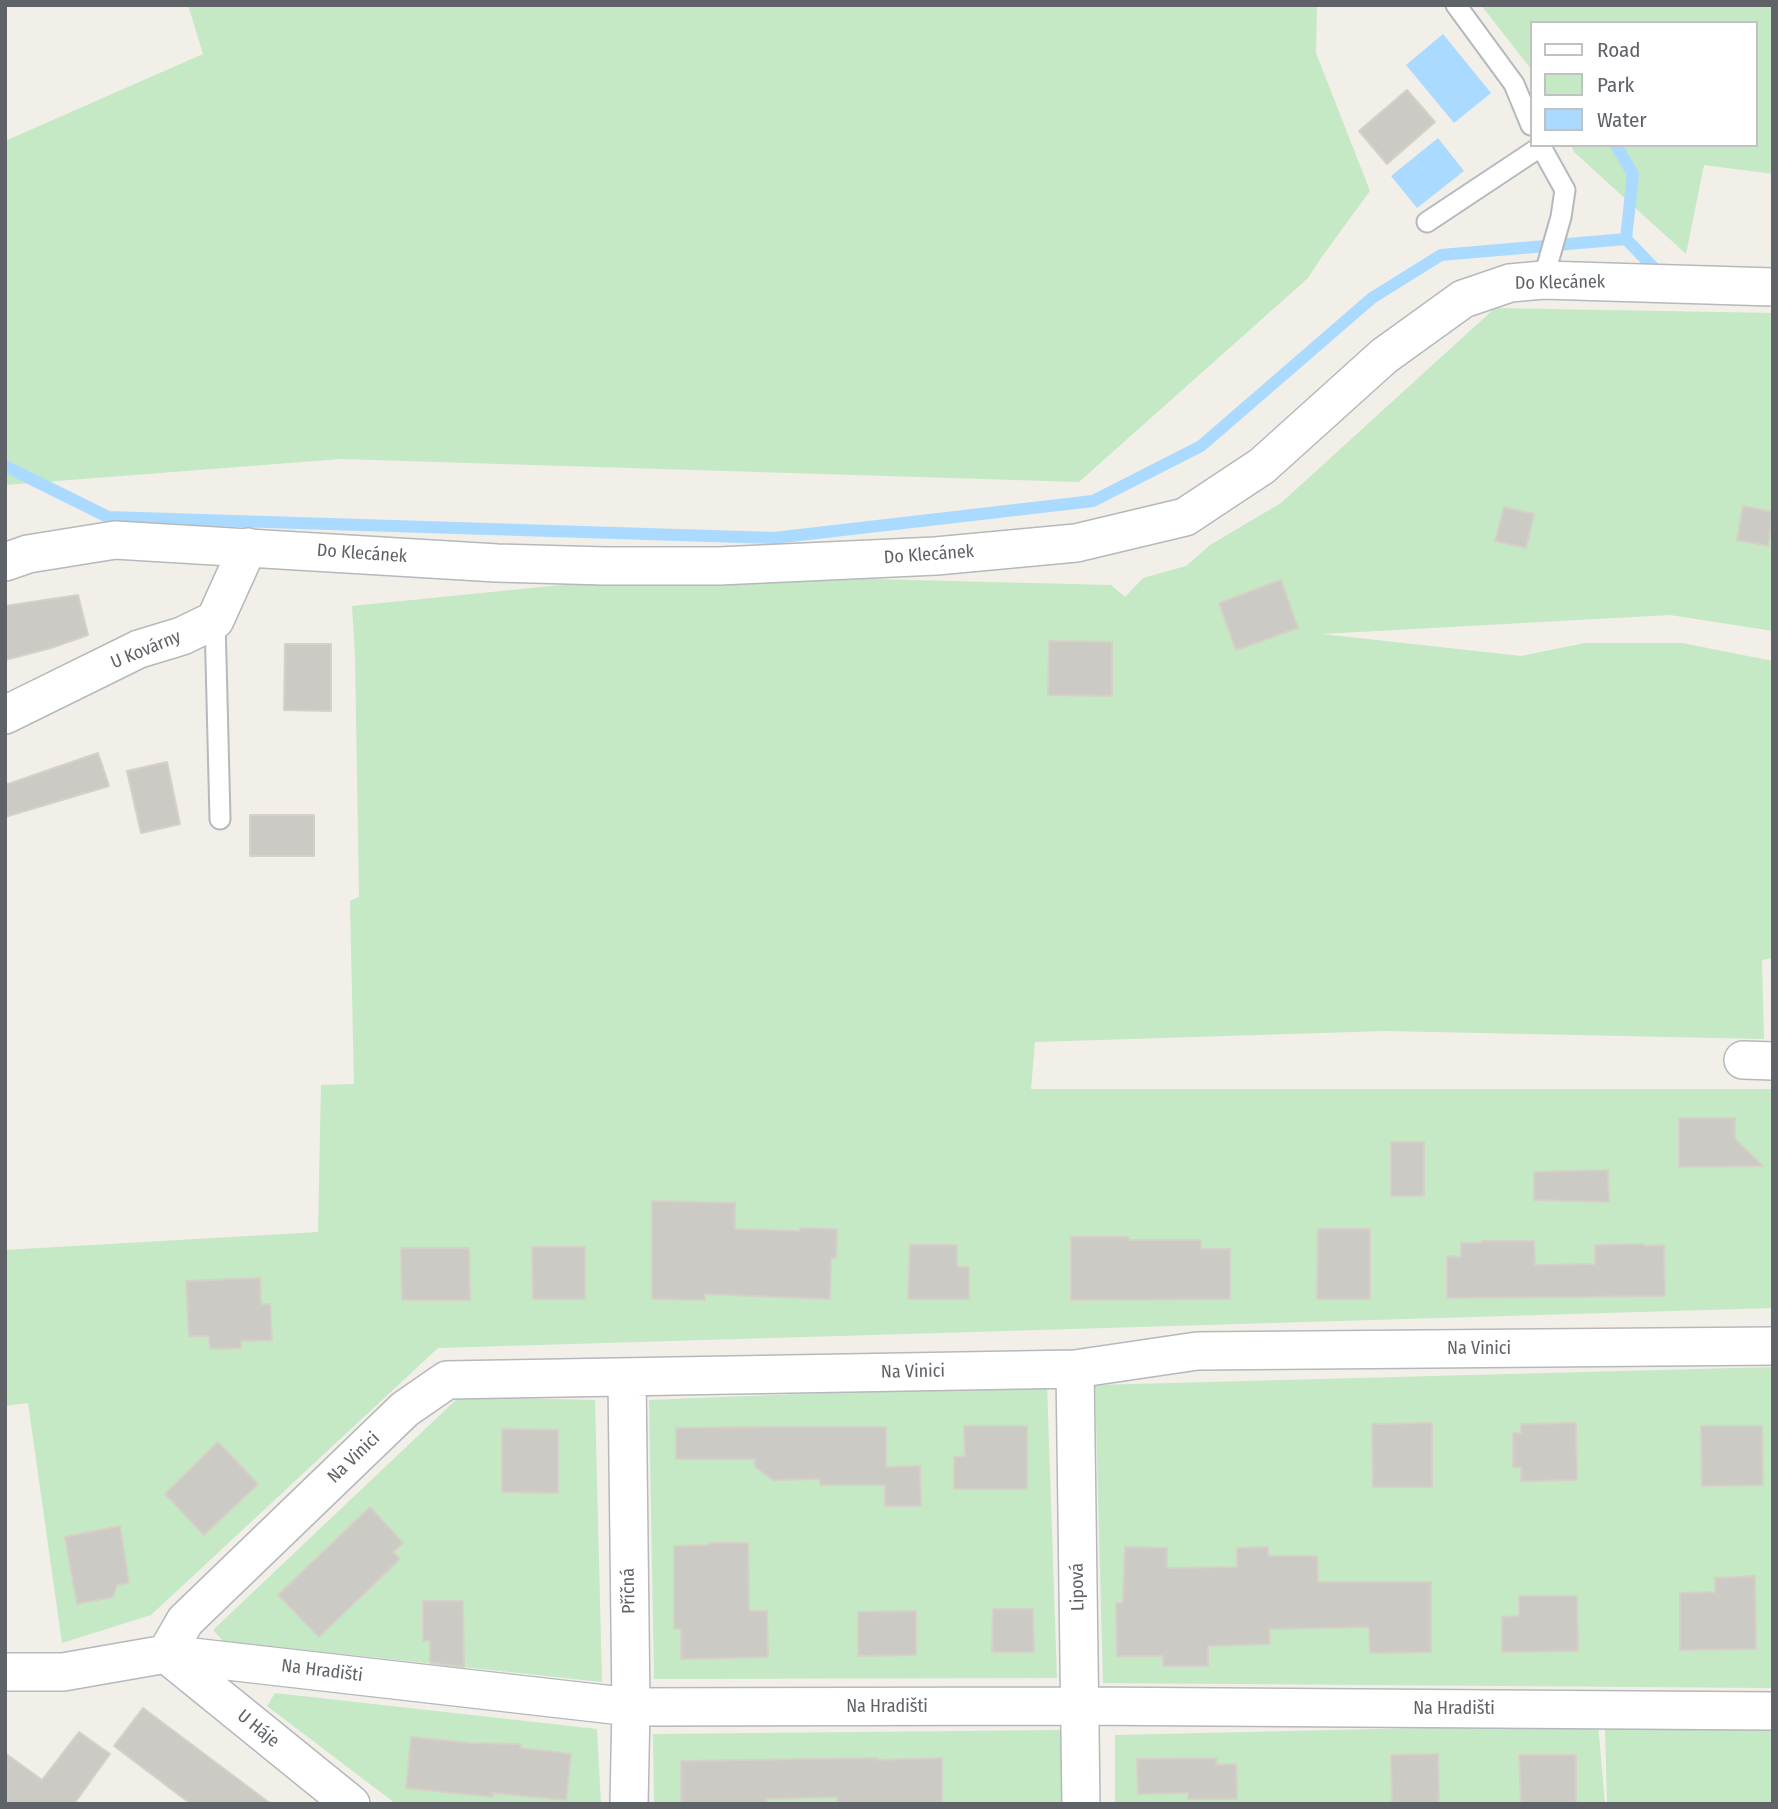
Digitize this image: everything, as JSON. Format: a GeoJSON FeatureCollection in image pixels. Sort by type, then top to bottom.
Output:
{"type":"FeatureCollection","features":[{"type":"Feature","properties":{"kind":"street","name":"Do Klecánek"},"geometry":{"type":"LineString","coordinates":[[5,562],[27,554],[115,540],[605,566],[719,566],[936,556],[1076,543],[1185,517],[1262,466],[1384,356],[1463,299],[1510,283],[1543,280],[1773,287]]}},
{"type":"Feature","properties":{"kind":"street"},"geometry":{"type":"LineString","coordinates":[[215,620],[248,547]]}},
{"type":"Feature","properties":{"kind":"street","name":"U Kovárny"},"geometry":{"type":"LineString","coordinates":[[5,715],[139,649],[183,636],[215,620]]}},
{"type":"Feature","properties":{"kind":"street","name":"Na Vinici"},"geometry":{"type":"LineString","coordinates":[[166,1654],[186,1621],[405,1409],[447,1380],[1075,1370],[1197,1351],[1773,1346]]}},
{"type":"Feature","properties":{"kind":"street","name":"Lipová"},"geometry":{"type":"LineString","coordinates":[[1075,1370],[1081,1804]]}},
{"type":"Feature","properties":{"kind":"street","name":"Příčná"},"geometry":{"type":"LineString","coordinates":[[627,1377],[631,1707],[629,1804]]}},
{"type":"Feature","properties":{"kind":"street","name":"Na Hradišti"},"geometry":{"type":"LineString","coordinates":[[5,1672],[63,1672],[166,1654],[631,1707],[1080,1706],[1773,1711]]}},
{"type":"Feature","properties":{"kind":"street","name":"U Háje"},"geometry":{"type":"LineString","coordinates":[[166,1654],[351,1804]]}},
{"type":"Feature","properties":{"kind":"lane"},"geometry":{"type":"LineString","coordinates":[[1456,5],[1514,85],[1530,123]]}},
{"type":"Feature","properties":{"kind":"lane"},"geometry":{"type":"LineString","coordinates":[[1427,222],[1539,147]]}},
{"type":"Feature","properties":{"kind":"lane"},"geometry":{"type":"LineString","coordinates":[[1541,147],[1565,190],[1562,217],[1543,280]]}},
{"type":"Feature","properties":{"kind":"lane"},"geometry":{"type":"LineString","coordinates":[[215,620],[220,819]]}},
{"type":"Feature","properties":{"kind":"green space"},"geometry":{"type":"Polygon","coordinates":[[[188,5],[1317,5],[1316,53],[1370,191],[1308,278],[1079,482],[341,459],[5,485],[5,141],[203,54],[188,5]]]}},
{"type":"Feature","properties":{"kind":"green space"},"geometry":{"type":"Polygon","coordinates":[[[1481,5],[1773,5],[1773,174],[1704,165],[1686,254],[1574,152],[1572,147],[1757,147],[1757,21],[1530,21],[1530,68],[1481,5]]]}},
{"type":"Feature","properties":{"kind":"green space"},"geometry":{"type":"Polygon","coordinates":[[[1495,308],[1773,313],[1773,512],[1743,506],[1737,540],[1768,545],[1773,519],[1773,631],[1670,615],[1322,634],[1521,656],[1585,643],[1682,643],[1773,661],[1773,958],[1762,960],[1764,1039],[1385,1031],[1035,1042],[1031,1089],[1773,1089],[1773,1308],[438,1348],[151,1615],[62,1643],[28,1403],[5,1406],[5,1250],[318,1232],[321,1085],[354,1084],[350,901],[359,897],[352,606],[671,574],[1111,585],[1125,597],[1143,578],[1186,566],[1210,545],[1281,503],[1495,308]],[[1504,507],[1495,541],[1526,548],[1534,514],[1504,507]]]}},
{"type":"Feature","properties":{"kind":"green space"},"geometry":{"type":"Polygon","coordinates":[[[1773,1367],[1773,1688],[1103,1683],[1095,1385],[1773,1367]]]}},
{"type":"Feature","properties":{"kind":"green space"},"geometry":{"type":"Polygon","coordinates":[[[1047,1384],[1057,1678],[654,1679],[649,1400],[1047,1384]]]}},
{"type":"Feature","properties":{"kind":"green space"},"geometry":{"type":"Polygon","coordinates":[[[459,1397],[595,1400],[602,1682],[223,1641],[213,1630],[459,1397]]]}},
{"type":"Feature","properties":{"kind":"green space"},"geometry":{"type":"Polygon","coordinates":[[[275,1693],[597,1729],[601,1804],[396,1804],[267,1706],[275,1693]]]}},
{"type":"Feature","properties":{"kind":"green space"},"geometry":{"type":"Polygon","coordinates":[[[1598,1724],[1605,1804],[1115,1804],[1115,1735],[1598,1724]]]}},
{"type":"Feature","properties":{"kind":"green space"},"geometry":{"type":"Polygon","coordinates":[[[1773,1724],[1773,1804],[1607,1804],[1605,1728],[1773,1724]]]}},
{"type":"Feature","properties":{"kind":"green space"},"geometry":{"type":"Polygon","coordinates":[[[1063,1730],[1063,1804],[654,1804],[653,1734],[1063,1730]]]}},
{"type":"Feature","properties":{"kind":"water"},"geometry":{"type":"Polygon","coordinates":[[[1443,34],[1491,93],[1454,123],[1406,65],[1443,34]]]}},
{"type":"Feature","properties":{"kind":"water"},"geometry":{"type":"Polygon","coordinates":[[[1438,138],[1464,171],[1417,208],[1391,176],[1438,138]]]}},
{"type":"Feature","properties":{"kind":"building"},"geometry":{"type":"Polygon","coordinates":[[[1407,90],[1435,122],[1387,164],[1359,131],[1407,90]]]}},
{"type":"Feature","properties":{"kind":"building"},"geometry":{"type":"Polygon","coordinates":[[[1743,506],[1773,512],[1768,546],[1737,540],[1743,506]]]}},
{"type":"Feature","properties":{"kind":"building"},"geometry":{"type":"Polygon","coordinates":[[[1504,507],[1534,514],[1526,548],[1495,541],[1504,507]]]}},
{"type":"Feature","properties":{"kind":"building"},"geometry":{"type":"Polygon","coordinates":[[[1281,580],[1298,628],[1236,650],[1219,603],[1281,580]]]}},
{"type":"Feature","properties":{"kind":"building"},"geometry":{"type":"Polygon","coordinates":[[[78,595],[88,635],[5,660],[5,606],[78,595]]]}},
{"type":"Feature","properties":{"kind":"building"},"geometry":{"type":"Polygon","coordinates":[[[1049,641],[1112,642],[1112,696],[1048,695],[1049,641]]]}},
{"type":"Feature","properties":{"kind":"building"},"geometry":{"type":"Polygon","coordinates":[[[285,644],[331,644],[331,711],[284,710],[285,644]]]}},
{"type":"Feature","properties":{"kind":"building"},"geometry":{"type":"Polygon","coordinates":[[[98,753],[109,786],[5,817],[5,785],[98,753]]]}},
{"type":"Feature","properties":{"kind":"building"},"geometry":{"type":"Polygon","coordinates":[[[167,762],[180,824],[141,833],[127,771],[167,762]]]}},
{"type":"Feature","properties":{"kind":"building"},"geometry":{"type":"Polygon","coordinates":[[[250,815],[314,815],[314,856],[250,856],[250,815]]]}},
{"type":"Feature","properties":{"kind":"building"},"geometry":{"type":"Polygon","coordinates":[[[1679,1118],[1735,1118],[1735,1139],[1763,1166],[1679,1167],[1679,1118]]]}},
{"type":"Feature","properties":{"kind":"building"},"geometry":{"type":"Polygon","coordinates":[[[1391,1142],[1424,1142],[1424,1196],[1391,1196],[1391,1142]]]}},
{"type":"Feature","properties":{"kind":"building"},"geometry":{"type":"Polygon","coordinates":[[[1608,1170],[1609,1202],[1534,1200],[1534,1172],[1608,1170]]]}},
{"type":"Feature","properties":{"kind":"building"},"geometry":{"type":"Polygon","coordinates":[[[652,1201],[735,1203],[735,1229],[837,1229],[836,1258],[831,1258],[830,1299],[704,1294],[705,1300],[652,1299],[652,1201]]]}},
{"type":"Feature","properties":{"kind":"building"},"geometry":{"type":"Polygon","coordinates":[[[1318,1229],[1370,1229],[1370,1299],[1317,1299],[1318,1229]]]}},
{"type":"Feature","properties":{"kind":"building"},"geometry":{"type":"Polygon","coordinates":[[[1071,1237],[1201,1240],[1201,1249],[1230,1249],[1230,1299],[1071,1300],[1071,1237]]]}},
{"type":"Feature","properties":{"kind":"building"},"geometry":{"type":"Polygon","coordinates":[[[1534,1241],[1535,1265],[1595,1264],[1595,1245],[1664,1245],[1665,1296],[1447,1298],[1447,1256],[1461,1257],[1461,1243],[1534,1241]]]}},
{"type":"Feature","properties":{"kind":"building"},"geometry":{"type":"Polygon","coordinates":[[[910,1245],[957,1245],[957,1267],[969,1267],[969,1299],[908,1299],[910,1245]]]}},
{"type":"Feature","properties":{"kind":"building"},"geometry":{"type":"Polygon","coordinates":[[[532,1247],[585,1247],[585,1299],[533,1299],[532,1247]]]}},
{"type":"Feature","properties":{"kind":"building"},"geometry":{"type":"Polygon","coordinates":[[[401,1248],[469,1248],[470,1300],[402,1300],[401,1248]]]}},
{"type":"Feature","properties":{"kind":"building"},"geometry":{"type":"Polygon","coordinates":[[[260,1278],[261,1304],[270,1304],[272,1340],[241,1341],[241,1348],[210,1349],[209,1336],[189,1336],[186,1281],[260,1278]]]}},
{"type":"Feature","properties":{"kind":"building"},"geometry":{"type":"Polygon","coordinates":[[[1432,1423],[1432,1487],[1373,1487],[1372,1424],[1432,1423]]]}},
{"type":"Feature","properties":{"kind":"building"},"geometry":{"type":"Polygon","coordinates":[[[1576,1423],[1577,1480],[1521,1481],[1521,1467],[1513,1467],[1513,1433],[1521,1433],[1521,1424],[1576,1423]]]}},
{"type":"Feature","properties":{"kind":"building"},"geometry":{"type":"Polygon","coordinates":[[[964,1426],[1027,1426],[1027,1489],[954,1489],[954,1457],[965,1456],[964,1426]]]}},
{"type":"Feature","properties":{"kind":"building"},"geometry":{"type":"Polygon","coordinates":[[[1701,1426],[1762,1426],[1763,1485],[1702,1486],[1701,1426]]]}},
{"type":"Feature","properties":{"kind":"building"},"geometry":{"type":"Polygon","coordinates":[[[886,1427],[886,1467],[920,1466],[921,1506],[885,1506],[885,1485],[820,1485],[820,1479],[773,1480],[755,1467],[755,1459],[676,1459],[676,1428],[886,1427]]]}},
{"type":"Feature","properties":{"kind":"building"},"geometry":{"type":"Polygon","coordinates":[[[502,1429],[558,1430],[558,1493],[502,1492],[502,1429]]]}},
{"type":"Feature","properties":{"kind":"building"},"geometry":{"type":"Polygon","coordinates":[[[218,1442],[258,1484],[204,1535],[165,1494],[218,1442]]]}},
{"type":"Feature","properties":{"kind":"building"},"geometry":{"type":"Polygon","coordinates":[[[370,1507],[403,1543],[393,1552],[400,1559],[319,1637],[278,1595],[370,1507]]]}},
{"type":"Feature","properties":{"kind":"building"},"geometry":{"type":"Polygon","coordinates":[[[120,1526],[129,1583],[117,1585],[113,1597],[77,1604],[65,1537],[120,1526]]]}},
{"type":"Feature","properties":{"kind":"building"},"geometry":{"type":"Polygon","coordinates":[[[748,1543],[749,1611],[767,1611],[768,1657],[681,1659],[681,1629],[674,1629],[674,1546],[748,1543]]]}},
{"type":"Feature","properties":{"kind":"building"},"geometry":{"type":"Polygon","coordinates":[[[1125,1547],[1167,1548],[1167,1568],[1237,1567],[1237,1548],[1268,1547],[1268,1556],[1317,1556],[1318,1582],[1431,1582],[1431,1652],[1370,1653],[1369,1627],[1269,1629],[1270,1644],[1208,1646],[1208,1666],[1163,1666],[1163,1656],[1117,1656],[1116,1603],[1123,1603],[1125,1547]]]}},
{"type":"Feature","properties":{"kind":"building"},"geometry":{"type":"Polygon","coordinates":[[[1755,1576],[1756,1649],[1680,1650],[1680,1593],[1715,1592],[1715,1578],[1755,1576]]]}},
{"type":"Feature","properties":{"kind":"building"},"geometry":{"type":"Polygon","coordinates":[[[1519,1596],[1577,1596],[1578,1651],[1502,1652],[1502,1617],[1519,1616],[1519,1596]]]}},
{"type":"Feature","properties":{"kind":"building"},"geometry":{"type":"Polygon","coordinates":[[[423,1601],[463,1601],[464,1667],[430,1663],[430,1641],[423,1641],[423,1601]]]}},
{"type":"Feature","properties":{"kind":"building"},"geometry":{"type":"Polygon","coordinates":[[[993,1609],[1033,1609],[1034,1652],[992,1652],[993,1609]]]}},
{"type":"Feature","properties":{"kind":"building"},"geometry":{"type":"Polygon","coordinates":[[[916,1611],[916,1655],[858,1656],[858,1612],[916,1611]]]}},
{"type":"Feature","properties":{"kind":"building"},"geometry":{"type":"Polygon","coordinates":[[[143,1708],[271,1804],[191,1804],[114,1746],[143,1708]]]}},
{"type":"Feature","properties":{"kind":"building"},"geometry":{"type":"Polygon","coordinates":[[[79,1732],[110,1754],[74,1804],[5,1804],[5,1753],[42,1780],[79,1732]]]}},
{"type":"Feature","properties":{"kind":"building"},"geometry":{"type":"Polygon","coordinates":[[[411,1737],[469,1743],[521,1744],[520,1748],[571,1754],[566,1800],[492,1793],[493,1797],[406,1788],[411,1737]]]}},
{"type":"Feature","properties":{"kind":"building"},"geometry":{"type":"Polygon","coordinates":[[[1438,1754],[1439,1804],[1392,1804],[1391,1755],[1438,1754]]]}},
{"type":"Feature","properties":{"kind":"building"},"geometry":{"type":"Polygon","coordinates":[[[1519,1755],[1576,1755],[1576,1804],[1521,1804],[1519,1755]]]}},
{"type":"Feature","properties":{"kind":"building"},"geometry":{"type":"Polygon","coordinates":[[[942,1758],[942,1804],[837,1804],[837,1797],[767,1799],[767,1804],[681,1804],[681,1761],[942,1758]]]}},
{"type":"Feature","properties":{"kind":"building"},"geometry":{"type":"Polygon","coordinates":[[[1217,1758],[1216,1765],[1236,1764],[1237,1799],[1188,1799],[1188,1793],[1138,1794],[1137,1759],[1217,1758]]]}},
{"type":"Feature","properties":{"kind":"waterway"},"geometry":{"type":"LineString","coordinates":[[1617,147],[1633,174],[1626,239],[1654,268]]}},
{"type":"Feature","properties":{"kind":"waterway"},"geometry":{"type":"LineString","coordinates":[[5,466],[108,517],[774,538],[1093,501],[1201,446],[1372,298],[1441,255],[1626,239]]}}]}
